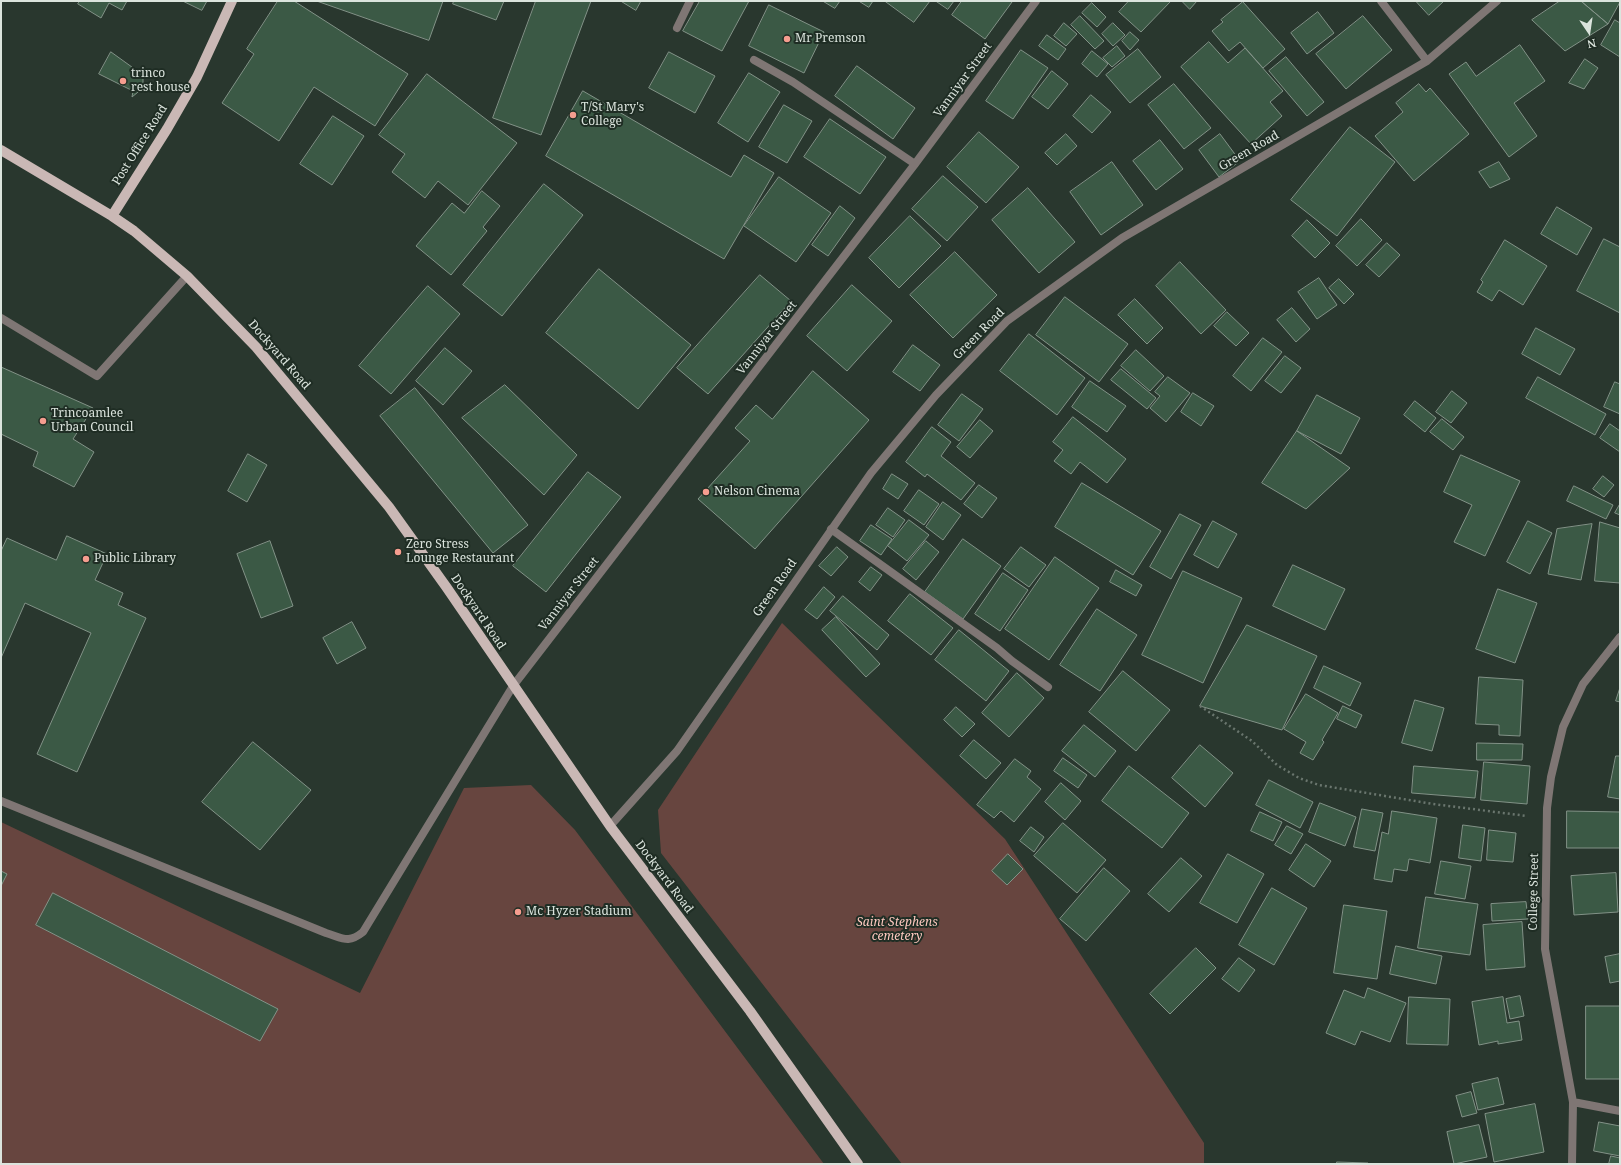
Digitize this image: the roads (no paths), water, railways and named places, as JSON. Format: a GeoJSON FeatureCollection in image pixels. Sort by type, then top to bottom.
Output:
{"type":"FeatureCollection","features":[{"type":"Feature","properties":{"kind":"main road","name":"Post Office Road"},"geometry":{"type":"LineString","coordinates":[[112,216],[167,129],[197,77],[232,1]]}},
{"type":"Feature","properties":{"kind":"main road","name":"Dockyard Road"},"geometry":{"type":"LineString","coordinates":[[1,150],[112,216],[134,231],[187,276],[256,346],[389,507],[447,588],[610,826],[750,1012],[858,1164]]}},
{"type":"Feature","properties":{"kind":"street"},"geometry":{"type":"LineString","coordinates":[[677,28],[690,1]]}},
{"type":"Feature","properties":{"kind":"street","name":"Vanniyar Street"},"geometry":{"type":"LineString","coordinates":[[1,801],[326,933],[347,939],[354,939],[363,932],[513,686],[915,164],[1036,1]]}},
{"type":"Feature","properties":{"kind":"street"},"geometry":{"type":"LineString","coordinates":[[1381,1],[1427,61]]}},
{"type":"Feature","properties":{"kind":"street","name":"Green Road"},"geometry":{"type":"LineString","coordinates":[[610,826],[677,751],[871,473],[936,395],[1007,321],[1122,238],[1427,61],[1497,1]]}},
{"type":"Feature","properties":{"kind":"street"},"geometry":{"type":"LineString","coordinates":[[754,60],[793,82],[915,164]]}},
{"type":"Feature","properties":{"kind":"street"},"geometry":{"type":"LineString","coordinates":[[1,318],[97,376],[187,276]]}},
{"type":"Feature","properties":{"kind":"street"},"geometry":{"type":"LineString","coordinates":[[831,529],[991,643],[1012,661],[1048,687]]}},
{"type":"Feature","properties":{"kind":"street","name":"College Street"},"geometry":{"type":"LineString","coordinates":[[1572,1164],[1573,1102],[1546,949],[1547,819],[1552,776],[1563,727],[1583,684],[1620,637]]}},
{"type":"Feature","properties":{"kind":"street"},"geometry":{"type":"LineString","coordinates":[[1573,1102],[1620,1111]]}},
{"type":"Feature","properties":{"kind":"place","name":"Mr Premson"},"geometry":{"type":"Point","coordinates":[787,39]}},
{"type":"Feature","properties":{"kind":"place","name":"trinco rest house"},"geometry":{"type":"Point","coordinates":[123,81]}},
{"type":"Feature","properties":{"kind":"place","name":"T/St Mary's College"},"geometry":{"type":"Point","coordinates":[573,115]}},
{"type":"Feature","properties":{"kind":"place","name":"Trincoamlee Urban Council"},"geometry":{"type":"Point","coordinates":[43,421]}},
{"type":"Feature","properties":{"kind":"place","name":"Nelson Cinema"},"geometry":{"type":"Point","coordinates":[706,492]}},
{"type":"Feature","properties":{"kind":"place","name":"Zero Stress Lounge Restaurant"},"geometry":{"type":"Point","coordinates":[398,552]}},
{"type":"Feature","properties":{"kind":"place","name":"Public Library"},"geometry":{"type":"Point","coordinates":[86,559]}},
{"type":"Feature","properties":{"kind":"place","name":"Mc Hyzer Stadium"},"geometry":{"type":"Point","coordinates":[518,912]}},
{"type":"Feature","properties":{"kind":"park label","name":"Saint Stephens cemetery"},"geometry":{"type":"Point","coordinates":[897,930]}}]}
